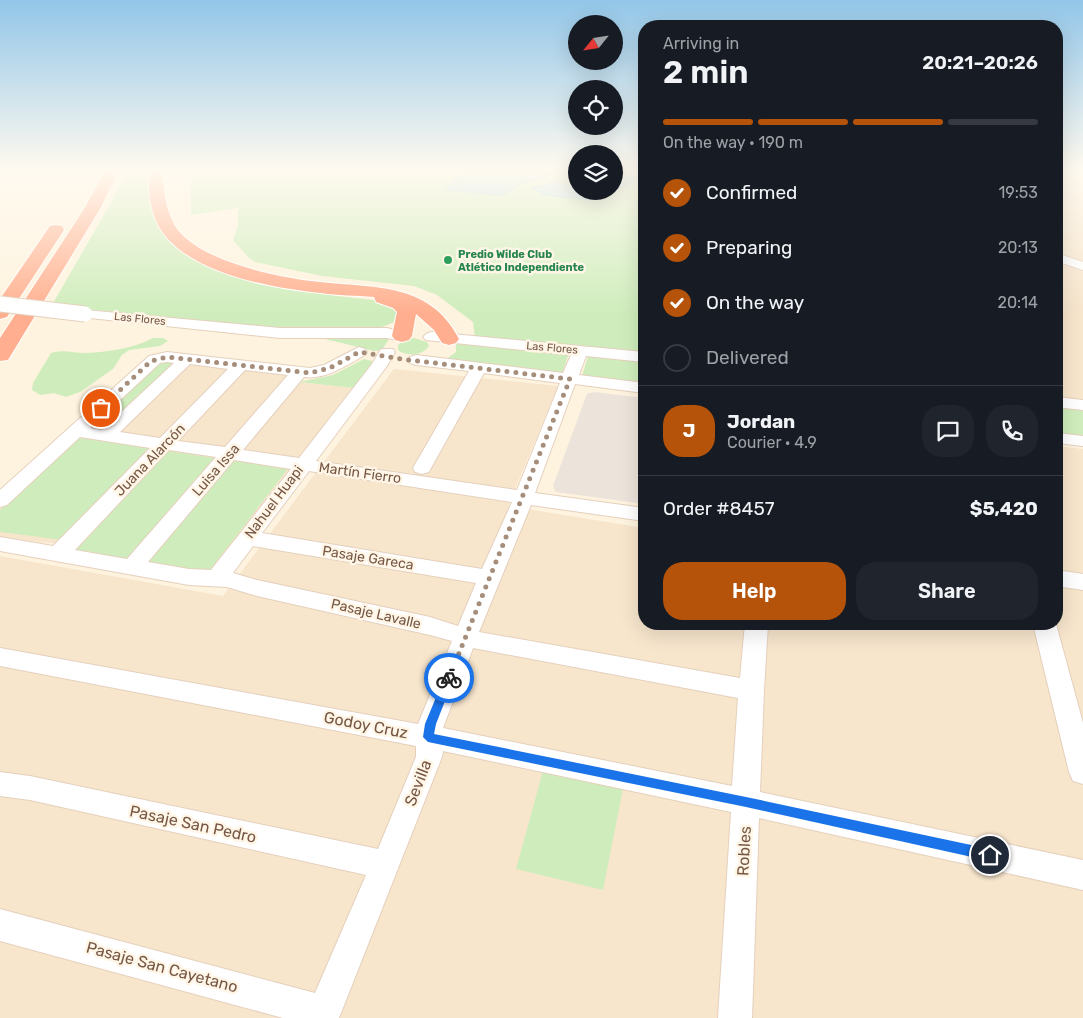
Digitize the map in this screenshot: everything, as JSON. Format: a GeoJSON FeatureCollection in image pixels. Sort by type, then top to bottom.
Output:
{"type":"FeatureCollection","features":[{"type":"Feature","properties":{"kind":"highway"},"geometry":{"type":"LineString","coordinates":[[0,313],[63,219]]}},
{"type":"Feature","properties":{"kind":"highway"},"geometry":{"type":"LineString","coordinates":[[0,355],[86,219]]}},
{"type":"Feature","properties":{"kind":"highway"},"geometry":{"type":"LineString","coordinates":[[164,219],[171,232],[184,244],[211,260],[249,274],[294,284],[380,297],[400,304],[406,308],[407,313],[402,336]]}},
{"type":"Feature","properties":{"kind":"highway"},"geometry":{"type":"LineString","coordinates":[[325,288],[377,292],[404,298],[422,309],[444,330],[440,338]]}},
{"type":"Feature","properties":{"kind":"street"},"geometry":{"type":"LineString","coordinates":[[1063,259],[1083,266]]}},
{"type":"Feature","properties":{"kind":"street","name":"Las Flores"},"geometry":{"type":"LineString","coordinates":[[0,304],[280,333],[387,333],[402,336],[417,334],[440,338],[638,356]]}},
{"type":"Feature","properties":{"kind":"street","name":"Las Flores"},"geometry":{"type":"LineString","coordinates":[[280,333],[359,352],[416,360]]}},
{"type":"Feature","properties":{"kind":"street","name":"Nahuel Huapi"},"geometry":{"type":"LineString","coordinates":[[218,577],[302,465],[389,355],[388,344],[402,336]]}},
{"type":"Feature","properties":{"kind":"street"},"geometry":{"type":"LineString","coordinates":[[416,360],[430,356],[438,349],[440,338]]}},
{"type":"Feature","properties":{"kind":"street","name":"Sevilla"},"geometry":{"type":"LineString","coordinates":[[323,1015],[386,865],[428,756],[430,724],[524,497],[580,351]]}},
{"type":"Feature","properties":{"kind":"street"},"geometry":{"type":"LineString","coordinates":[[0,500],[151,361],[167,357],[300,373],[324,371],[359,352]]}},
{"type":"Feature","properties":{"kind":"street"},"geometry":{"type":"LineString","coordinates":[[106,436],[186,359]]}},
{"type":"Feature","properties":{"kind":"street"},"geometry":{"type":"LineString","coordinates":[[416,360],[638,387]]}},
{"type":"Feature","properties":{"kind":"street","name":"Juana Alarcón"},"geometry":{"type":"LineString","coordinates":[[59,554],[241,365]]}},
{"type":"Feature","properties":{"kind":"street"},"geometry":{"type":"LineString","coordinates":[[422,468],[479,368]]}},
{"type":"Feature","properties":{"kind":"street","name":"Luisa Issa"},"geometry":{"type":"LineString","coordinates":[[133,566],[300,373]]}},
{"type":"Feature","properties":{"kind":"street"},"geometry":{"type":"LineString","coordinates":[[1063,403],[1083,405]]}},
{"type":"Feature","properties":{"kind":"street","name":"Martín Fierro"},"geometry":{"type":"LineString","coordinates":[[76,431],[638,514]]}},
{"type":"Feature","properties":{"kind":"street"},"geometry":{"type":"LineString","coordinates":[[1063,439],[1083,442]]}},
{"type":"Feature","properties":{"kind":"street","name":"Pasaje Gareca"},"geometry":{"type":"LineString","coordinates":[[248,538],[489,578]]}},
{"type":"Feature","properties":{"kind":"street","name":"Pasaje Lavalle"},"geometry":{"type":"LineString","coordinates":[[0,544],[189,577],[218,577],[257,588],[430,626],[466,637],[751,690]]}},
{"type":"Feature","properties":{"kind":"street"},"geometry":{"type":"LineString","coordinates":[[1063,579],[1083,582]]}},
{"type":"Feature","properties":{"kind":"street","name":"Robles"},"geometry":{"type":"LineString","coordinates":[[735,1018],[751,690],[757,630]]}},
{"type":"Feature","properties":{"kind":"street"},"geometry":{"type":"LineString","coordinates":[[1046,630],[1083,772]]}},
{"type":"Feature","properties":{"kind":"street","name":"Godoy Cruz"},"geometry":{"type":"LineString","coordinates":[[0,657],[105,675],[428,737],[746,802],[1083,875]]}},
{"type":"Feature","properties":{"kind":"street","name":"Pasaje San Pedro"},"geometry":{"type":"LineString","coordinates":[[0,784],[30,788],[386,865]]}},
{"type":"Feature","properties":{"kind":"street","name":"Pasaje San Cayetano"},"geometry":{"type":"LineString","coordinates":[[0,925],[323,1015]]}},
{"type":"Feature","properties":{"kind":"shaded area"},"geometry":{"type":"Polygon","coordinates":[[[1063,219],[1083,219],[1083,405],[1063,403],[1063,219]]]}},
{"type":"Feature","properties":{"kind":"shaded area"},"geometry":{"type":"Polygon","coordinates":[[[168,353],[304,367],[299,382],[354,388],[215,570],[81,546],[0,538],[0,508],[148,360],[168,353]]]}},
{"type":"Feature","properties":{"kind":"shaded area"},"geometry":{"type":"Polygon","coordinates":[[[394,369],[558,386],[508,506],[638,527],[638,630],[1063,630],[1063,447],[1083,449],[1083,1018],[0,1018],[0,556],[223,596],[394,369]]]}},
{"type":"Feature","properties":{"kind":"shaded area"},"geometry":{"type":"Polygon","coordinates":[[[594,392],[638,397],[638,503],[556,492],[553,486],[587,394],[594,392]]]}},
{"type":"Feature","properties":{"kind":"green space"},"geometry":{"type":"Polygon","coordinates":[[[102,219],[160,219],[162,231],[256,280],[337,296],[382,301],[400,308],[396,321],[380,328],[273,330],[52,305],[102,219]]]}},
{"type":"Feature","properties":{"kind":"green space","name":"Predio Wilde Club Atlético Independiente"},"geometry":{"type":"Polygon","coordinates":[[[238,219],[638,219],[638,352],[475,338],[473,322],[437,295],[414,286],[322,276],[255,262],[233,240],[238,226],[238,219]]]}},
{"type":"Feature","properties":{"kind":"green space"},"geometry":{"type":"Polygon","coordinates":[[[153,338],[163,338],[168,341],[160,346],[129,350],[122,355],[113,369],[80,392],[66,397],[54,393],[40,395],[32,390],[33,383],[51,353],[64,351],[86,353],[112,350],[129,347],[153,338]]]}},
{"type":"Feature","properties":{"kind":"green space"},"geometry":{"type":"Polygon","coordinates":[[[321,338],[389,339],[382,350],[374,351],[321,338]]]}},
{"type":"Feature","properties":{"kind":"green space"},"geometry":{"type":"Polygon","coordinates":[[[414,338],[427,342],[429,346],[418,354],[406,354],[398,350],[398,345],[404,340],[414,338]]]}},
{"type":"Feature","properties":{"kind":"green space"},"geometry":{"type":"Polygon","coordinates":[[[456,344],[569,353],[562,374],[445,360],[456,352],[456,344]]]}},
{"type":"Feature","properties":{"kind":"green space"},"geometry":{"type":"Polygon","coordinates":[[[589,353],[638,358],[638,382],[582,376],[589,353]]]}},
{"type":"Feature","properties":{"kind":"green space"},"geometry":{"type":"Polygon","coordinates":[[[364,359],[372,361],[372,364],[354,388],[299,382],[333,375],[364,359]]]}},
{"type":"Feature","properties":{"kind":"green space"},"geometry":{"type":"Polygon","coordinates":[[[161,361],[174,362],[175,364],[106,428],[90,428],[161,361]]]}},
{"type":"Feature","properties":{"kind":"green space"},"geometry":{"type":"Polygon","coordinates":[[[1063,406],[1083,408],[1083,438],[1063,436],[1063,406]]]}},
{"type":"Feature","properties":{"kind":"green space"},"geometry":{"type":"Polygon","coordinates":[[[73,437],[149,448],[63,540],[0,532],[0,510],[73,437]]]}},
{"type":"Feature","properties":{"kind":"green space"},"geometry":{"type":"Polygon","coordinates":[[[167,451],[216,458],[129,559],[72,549],[167,451]]]}},
{"type":"Feature","properties":{"kind":"green space"},"geometry":{"type":"Polygon","coordinates":[[[235,460],[287,466],[287,470],[209,571],[204,572],[148,563],[147,560],[230,462],[235,460]]]}},
{"type":"Feature","properties":{"kind":"green space"},"geometry":{"type":"Polygon","coordinates":[[[543,771],[623,789],[603,890],[516,869],[543,771]]]}},
{"type":"Feature","properties":{"kind":"way so far"},"geometry":{"type":"LineString","coordinates":[[101,408],[151,361],[167,357],[310,373],[324,371],[359,352],[408,360],[570,379],[524,497],[494,565],[449,678]]}},
{"type":"Feature","properties":{"kind":"place","name":"Predio Wilde Club Atlético Independiente"},"geometry":{"type":"Point","coordinates":[448,260]}},
{"type":"Feature","properties":{"kind":"route"},"geometry":{"type":"LineString","coordinates":[[449,678],[430,724],[428,737],[746,802],[990,855]]}}]}
